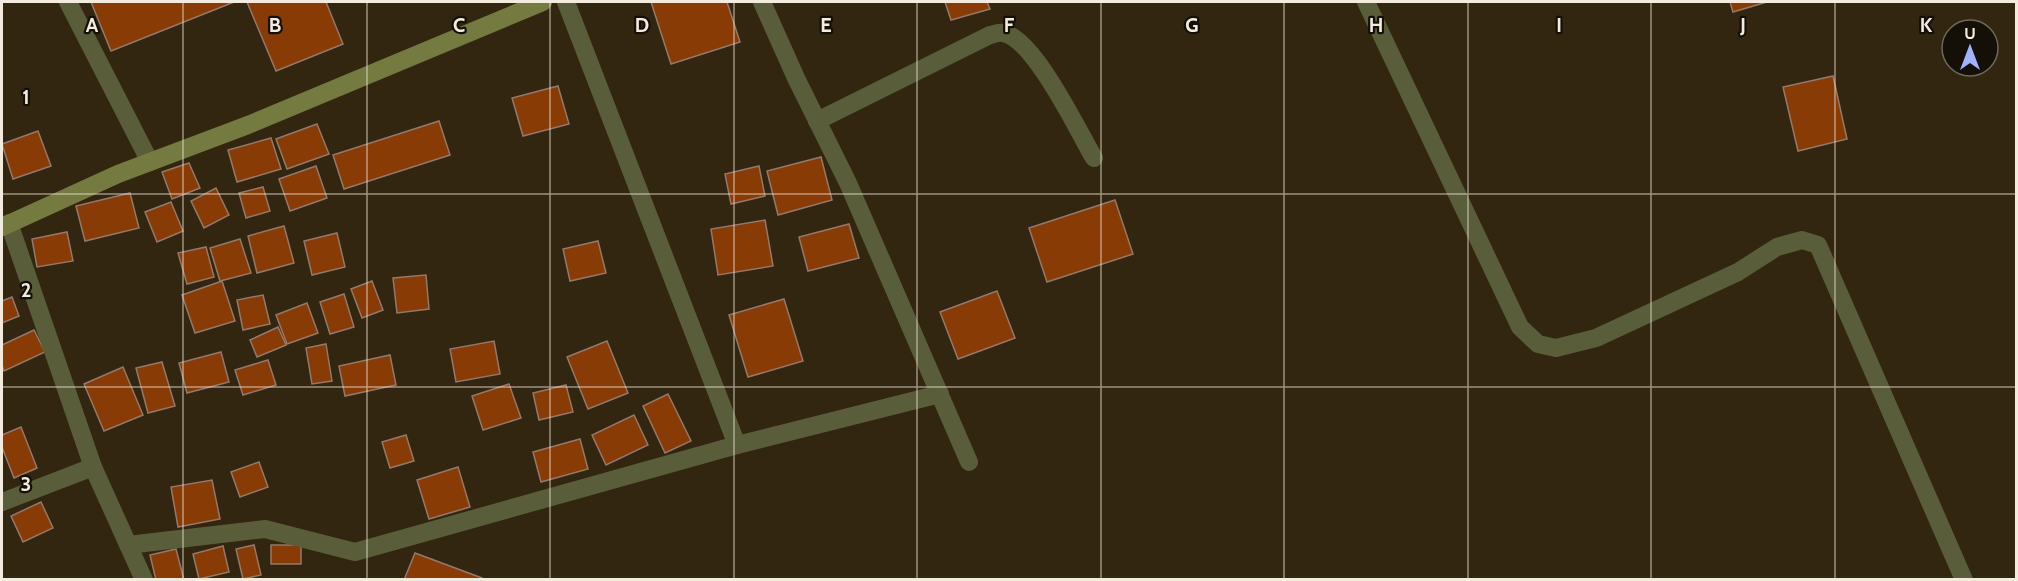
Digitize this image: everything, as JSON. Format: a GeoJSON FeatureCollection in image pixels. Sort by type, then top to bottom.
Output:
{"type":"FeatureCollection","features":[{"type":"Feature","properties":{"kind":"street"},"geometry":{"type":"LineString","coordinates":[[68,2],[150,162]]}},
{"type":"Feature","properties":{"kind":"street"},"geometry":{"type":"LineString","coordinates":[[144,579],[93,467],[5,225],[118,174],[248,125],[543,2]]}},
{"type":"Feature","properties":{"kind":"street"},"geometry":{"type":"LineString","coordinates":[[566,2],[737,445]]}},
{"type":"Feature","properties":{"kind":"street"},"geometry":{"type":"LineString","coordinates":[[762,2],[848,183],[969,462]]}},
{"type":"Feature","properties":{"kind":"street"},"geometry":{"type":"LineString","coordinates":[[1366,2],[1520,327],[1538,344],[1556,348],[1596,338],[1737,272],[1776,247],[1802,240],[1818,245],[1964,579]]}},
{"type":"Feature","properties":{"kind":"street"},"geometry":{"type":"LineString","coordinates":[[817,121],[990,35],[1002,32],[1015,38],[1039,62],[1094,158]]}},
{"type":"Feature","properties":{"kind":"street"},"geometry":{"type":"LineString","coordinates":[[128,545],[265,529],[356,552],[737,445],[940,394]]}},
{"type":"Feature","properties":{"kind":"street"},"geometry":{"type":"LineString","coordinates":[[2,502],[93,467]]}},
{"type":"Feature","properties":{"kind":"building"},"geometry":{"type":"Polygon","coordinates":[[[91,2],[234,2],[111,51],[91,2]]]}},
{"type":"Feature","properties":{"kind":"building"},"geometry":{"type":"Polygon","coordinates":[[[247,2],[326,2],[343,44],[276,71],[247,2]]]}},
{"type":"Feature","properties":{"kind":"building"},"geometry":{"type":"Polygon","coordinates":[[[651,2],[727,2],[740,42],[671,64],[651,2]]]}},
{"type":"Feature","properties":{"kind":"building"},"geometry":{"type":"Polygon","coordinates":[[[945,2],[987,2],[990,9],[951,20],[945,2]]]}},
{"type":"Feature","properties":{"kind":"building"},"geometry":{"type":"Polygon","coordinates":[[[1730,2],[1767,2],[1733,12],[1730,2]]]}},
{"type":"Feature","properties":{"kind":"building"},"geometry":{"type":"Polygon","coordinates":[[[1833,76],[1847,139],[1798,151],[1783,87],[1833,76]]]}},
{"type":"Feature","properties":{"kind":"building"},"geometry":{"type":"Polygon","coordinates":[[[558,86],[569,124],[523,136],[512,98],[558,86]]]}},
{"type":"Feature","properties":{"kind":"building"},"geometry":{"type":"Polygon","coordinates":[[[439,121],[450,155],[344,189],[333,155],[439,121]]]}},
{"type":"Feature","properties":{"kind":"building"},"geometry":{"type":"Polygon","coordinates":[[[317,124],[329,154],[287,169],[276,139],[317,124]]]}},
{"type":"Feature","properties":{"kind":"building"},"geometry":{"type":"Polygon","coordinates":[[[38,131],[51,166],[13,179],[2,144],[38,131]]]}},
{"type":"Feature","properties":{"kind":"building"},"geometry":{"type":"Polygon","coordinates":[[[271,138],[281,169],[237,182],[228,150],[271,138]]]}},
{"type":"Feature","properties":{"kind":"building"},"geometry":{"type":"Polygon","coordinates":[[[821,157],[832,200],[778,215],[767,171],[821,157]]]}},
{"type":"Feature","properties":{"kind":"building"},"geometry":{"type":"Polygon","coordinates":[[[189,163],[200,188],[172,199],[162,172],[189,163]]]}},
{"type":"Feature","properties":{"kind":"building"},"geometry":{"type":"Polygon","coordinates":[[[316,166],[327,198],[290,211],[279,179],[316,166]]]}},
{"type":"Feature","properties":{"kind":"building"},"geometry":{"type":"Polygon","coordinates":[[[759,166],[765,196],[731,204],[725,174],[759,166]]]}},
{"type":"Feature","properties":{"kind":"building"},"geometry":{"type":"Polygon","coordinates":[[[263,187],[270,211],[246,218],[239,193],[263,187]]]}},
{"type":"Feature","properties":{"kind":"building"},"geometry":{"type":"Polygon","coordinates":[[[216,188],[229,215],[204,228],[191,201],[216,188]]]}},
{"type":"Feature","properties":{"kind":"building"},"geometry":{"type":"Polygon","coordinates":[[[130,193],[139,228],[85,241],[76,206],[130,193]]]}},
{"type":"Feature","properties":{"kind":"building"},"geometry":{"type":"Polygon","coordinates":[[[1115,200],[1133,254],[1047,282],[1029,228],[1115,200]]]}},
{"type":"Feature","properties":{"kind":"building"},"geometry":{"type":"Polygon","coordinates":[[[171,202],[183,231],[157,242],[145,212],[171,202]]]}},
{"type":"Feature","properties":{"kind":"building"},"geometry":{"type":"Polygon","coordinates":[[[765,220],[773,266],[718,275],[711,229],[765,220]]]}},
{"type":"Feature","properties":{"kind":"building"},"geometry":{"type":"Polygon","coordinates":[[[849,224],[859,258],[808,271],[799,237],[849,224]]]}},
{"type":"Feature","properties":{"kind":"building"},"geometry":{"type":"Polygon","coordinates":[[[284,226],[294,263],[257,273],[248,236],[284,226]]]}},
{"type":"Feature","properties":{"kind":"building"},"geometry":{"type":"Polygon","coordinates":[[[67,232],[73,261],[37,267],[32,239],[67,232]]]}},
{"type":"Feature","properties":{"kind":"building"},"geometry":{"type":"Polygon","coordinates":[[[337,233],[345,267],[312,275],[304,241],[337,233]]]}},
{"type":"Feature","properties":{"kind":"building"},"geometry":{"type":"Polygon","coordinates":[[[240,239],[251,273],[220,281],[210,248],[240,239]]]}},
{"type":"Feature","properties":{"kind":"building"},"geometry":{"type":"Polygon","coordinates":[[[598,241],[606,273],[570,281],[563,249],[598,241]]]}},
{"type":"Feature","properties":{"kind":"building"},"geometry":{"type":"Polygon","coordinates":[[[206,247],[214,277],[187,284],[178,253],[206,247]]]}},
{"type":"Feature","properties":{"kind":"building"},"geometry":{"type":"Polygon","coordinates":[[[426,275],[429,309],[397,313],[393,278],[426,275]]]}},
{"type":"Feature","properties":{"kind":"building"},"geometry":{"type":"Polygon","coordinates":[[[222,281],[235,321],[195,333],[182,295],[222,281]]]}},
{"type":"Feature","properties":{"kind":"building"},"geometry":{"type":"Polygon","coordinates":[[[372,281],[383,310],[362,318],[351,289],[372,281]]]}},
{"type":"Feature","properties":{"kind":"building"},"geometry":{"type":"Polygon","coordinates":[[[997,291],[1015,338],[958,359],[940,312],[997,291]]]}},
{"type":"Feature","properties":{"kind":"building"},"geometry":{"type":"Polygon","coordinates":[[[344,294],[354,327],[330,334],[320,302],[344,294]]]}},
{"type":"Feature","properties":{"kind":"building"},"geometry":{"type":"Polygon","coordinates":[[[263,295],[270,324],[243,330],[237,300],[263,295]]]}},
{"type":"Feature","properties":{"kind":"building"},"geometry":{"type":"Polygon","coordinates":[[[12,297],[19,316],[2,323],[2,301],[12,297]]]}},
{"type":"Feature","properties":{"kind":"building"},"geometry":{"type":"Polygon","coordinates":[[[784,299],[803,361],[748,377],[729,315],[784,299]]]}},
{"type":"Feature","properties":{"kind":"building"},"geometry":{"type":"Polygon","coordinates":[[[307,303],[318,333],[287,344],[276,315],[307,303]]]}},
{"type":"Feature","properties":{"kind":"building"},"geometry":{"type":"Polygon","coordinates":[[[278,327],[286,345],[257,357],[250,340],[278,327]]]}},
{"type":"Feature","properties":{"kind":"building"},"geometry":{"type":"Polygon","coordinates":[[[34,330],[45,352],[4,371],[2,345],[34,330]]]}},
{"type":"Feature","properties":{"kind":"building"},"geometry":{"type":"Polygon","coordinates":[[[494,341],[500,374],[456,382],[450,349],[494,341]]]}},
{"type":"Feature","properties":{"kind":"building"},"geometry":{"type":"Polygon","coordinates":[[[607,341],[628,393],[588,409],[567,357],[607,341]]]}},
{"type":"Feature","properties":{"kind":"building"},"geometry":{"type":"Polygon","coordinates":[[[326,344],[332,381],[312,384],[306,348],[326,344]]]}},
{"type":"Feature","properties":{"kind":"building"},"geometry":{"type":"Polygon","coordinates":[[[221,352],[229,382],[187,393],[179,363],[221,352]]]}},
{"type":"Feature","properties":{"kind":"building"},"geometry":{"type":"Polygon","coordinates":[[[390,355],[396,385],[345,396],[339,366],[390,355]]]}},
{"type":"Feature","properties":{"kind":"building"},"geometry":{"type":"Polygon","coordinates":[[[268,360],[276,385],[243,395],[235,370],[268,360]]]}},
{"type":"Feature","properties":{"kind":"building"},"geometry":{"type":"Polygon","coordinates":[[[162,362],[175,406],[148,413],[136,368],[162,362]]]}},
{"type":"Feature","properties":{"kind":"building"},"geometry":{"type":"Polygon","coordinates":[[[123,367],[143,415],[104,431],[84,384],[123,367]]]}},
{"type":"Feature","properties":{"kind":"building"},"geometry":{"type":"Polygon","coordinates":[[[509,384],[521,418],[483,430],[472,396],[509,384]]]}},
{"type":"Feature","properties":{"kind":"building"},"geometry":{"type":"Polygon","coordinates":[[[566,385],[573,412],[539,420],[533,393],[566,385]]]}},
{"type":"Feature","properties":{"kind":"building"},"geometry":{"type":"Polygon","coordinates":[[[668,394],[691,441],[665,453],[643,406],[668,394]]]}},
{"type":"Feature","properties":{"kind":"building"},"geometry":{"type":"Polygon","coordinates":[[[634,415],[648,445],[606,465],[592,435],[634,415]]]}},
{"type":"Feature","properties":{"kind":"building"},"geometry":{"type":"Polygon","coordinates":[[[21,427],[37,468],[14,478],[2,447],[2,435],[21,427]]]}},
{"type":"Feature","properties":{"kind":"building"},"geometry":{"type":"Polygon","coordinates":[[[406,435],[414,461],[390,468],[382,442],[406,435]]]}},
{"type":"Feature","properties":{"kind":"building"},"geometry":{"type":"Polygon","coordinates":[[[580,439],[588,469],[541,482],[533,452],[580,439]]]}},
{"type":"Feature","properties":{"kind":"building"},"geometry":{"type":"Polygon","coordinates":[[[259,462],[268,487],[240,497],[231,472],[259,462]]]}},
{"type":"Feature","properties":{"kind":"building"},"geometry":{"type":"Polygon","coordinates":[[[458,467],[470,507],[429,519],[417,480],[458,467]]]}},
{"type":"Feature","properties":{"kind":"building"},"geometry":{"type":"Polygon","coordinates":[[[212,480],[220,519],[178,527],[171,487],[212,480]]]}},
{"type":"Feature","properties":{"kind":"building"},"geometry":{"type":"Polygon","coordinates":[[[41,502],[53,528],[23,542],[11,516],[41,502]]]}},
{"type":"Feature","properties":{"kind":"building"},"geometry":{"type":"Polygon","coordinates":[[[254,545],[261,575],[243,579],[236,549],[254,545]]]}},
{"type":"Feature","properties":{"kind":"building"},"geometry":{"type":"Polygon","coordinates":[[[271,545],[301,545],[301,564],[271,564],[271,545]]]}},
{"type":"Feature","properties":{"kind":"building"},"geometry":{"type":"Polygon","coordinates":[[[223,546],[229,572],[199,579],[193,554],[223,546]]]}},
{"type":"Feature","properties":{"kind":"building"},"geometry":{"type":"Polygon","coordinates":[[[176,549],[184,580],[156,580],[150,555],[176,549]]]}},
{"type":"Feature","properties":{"kind":"building"},"geometry":{"type":"Polygon","coordinates":[[[415,553],[482,578],[481,580],[404,580],[415,553]]]}}]}
